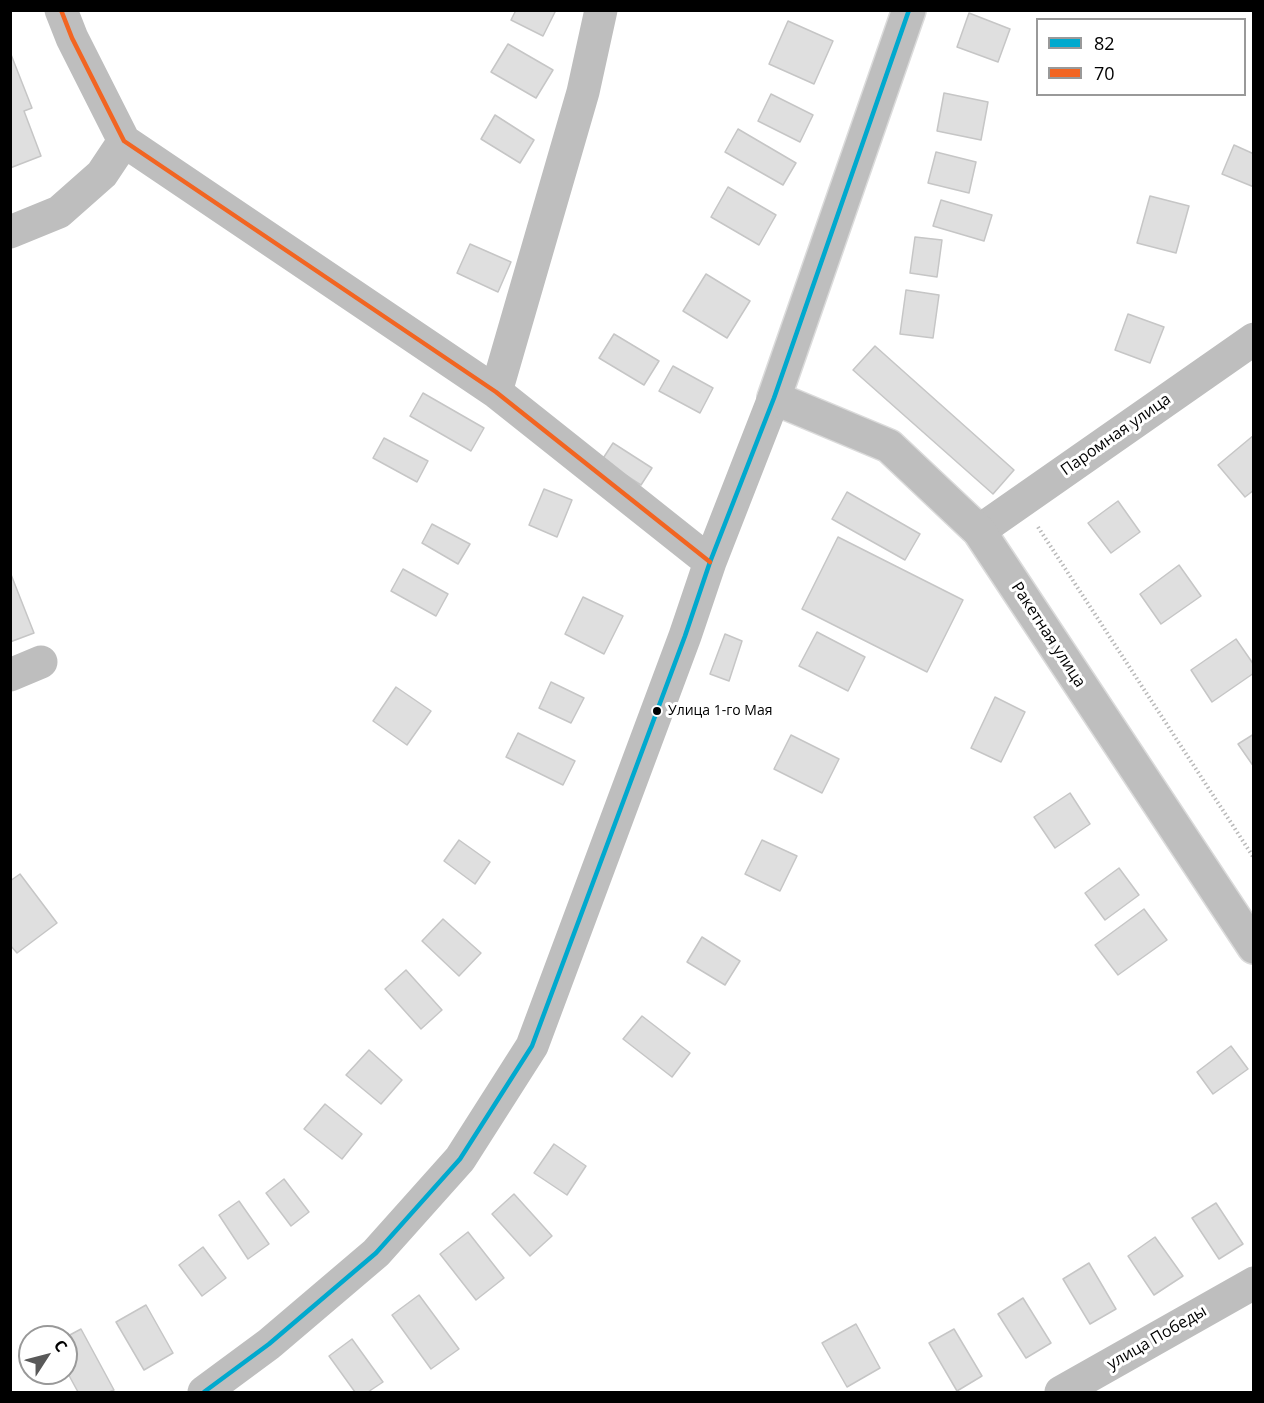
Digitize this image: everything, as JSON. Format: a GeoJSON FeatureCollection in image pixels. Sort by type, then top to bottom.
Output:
{"type":"FeatureCollection","features":[{"type":"Feature","properties":{"kind":"street"},"geometry":{"type":"LineString","coordinates":[[61,10],[72,38],[124,141],[496,392],[710,562]]}},
{"type":"Feature","properties":{"kind":"street"},"geometry":{"type":"LineString","coordinates":[[496,392],[583,92],[601,10]]}},
{"type":"Feature","properties":{"kind":"street"},"geometry":{"type":"LineString","coordinates":[[204,1392],[269,1344],[376,1253],[460,1159],[532,1046],[685,636],[710,562],[774,398],[909,10]]}},
{"type":"Feature","properties":{"kind":"street"},"geometry":{"type":"LineString","coordinates":[[10,232],[59,212],[102,174],[124,141]]}},
{"type":"Feature","properties":{"kind":"street","name":"Паромная улица"},"geometry":{"type":"LineString","coordinates":[[979,531],[1254,339]]}},
{"type":"Feature","properties":{"kind":"street","name":"Ракетная улица"},"geometry":{"type":"LineString","coordinates":[[774,398],[889,446],[979,531],[1254,946]]}},
{"type":"Feature","properties":{"kind":"street"},"geometry":{"type":"LineString","coordinates":[[10,675],[42,662]]}},
{"type":"Feature","properties":{"kind":"street","name":"улица Победы"},"geometry":{"type":"LineString","coordinates":[[1061,1392],[1254,1283]]}},
{"type":"Feature","properties":{"kind":"path"},"geometry":{"type":"LineString","coordinates":[[1022,502],[1254,858]]}},
{"type":"Feature","properties":{"kind":"building"},"geometry":{"type":"Polygon","coordinates":[[[516,10],[556,10],[543,36],[511,20],[516,10]]]}},
{"type":"Feature","properties":{"kind":"building"},"geometry":{"type":"Polygon","coordinates":[[[969,13],[1010,29],[998,62],[957,47],[969,13]]]}},
{"type":"Feature","properties":{"kind":"building"},"geometry":{"type":"Polygon","coordinates":[[[788,21],[833,41],[814,84],[769,64],[788,21]]]}},
{"type":"Feature","properties":{"kind":"building"},"geometry":{"type":"Polygon","coordinates":[[[508,44],[553,70],[536,98],[491,72],[508,44]]]}},
{"type":"Feature","properties":{"kind":"building"},"geometry":{"type":"Polygon","coordinates":[[[10,52],[32,108],[24,111],[41,156],[10,168],[10,52]]]}},
{"type":"Feature","properties":{"kind":"building"},"geometry":{"type":"Polygon","coordinates":[[[944,93],[988,102],[981,140],[937,131],[944,93]]]}},
{"type":"Feature","properties":{"kind":"building"},"geometry":{"type":"Polygon","coordinates":[[[771,94],[813,115],[800,142],[758,121],[771,94]]]}},
{"type":"Feature","properties":{"kind":"building"},"geometry":{"type":"Polygon","coordinates":[[[495,115],[534,140],[520,163],[481,139],[495,115]]]}},
{"type":"Feature","properties":{"kind":"building"},"geometry":{"type":"Polygon","coordinates":[[[738,129],[796,163],[783,185],[725,152],[738,129]]]}},
{"type":"Feature","properties":{"kind":"building"},"geometry":{"type":"Polygon","coordinates":[[[1234,145],[1254,154],[1254,187],[1222,174],[1234,145]]]}},
{"type":"Feature","properties":{"kind":"building"},"geometry":{"type":"Polygon","coordinates":[[[936,152],[976,162],[969,193],[928,183],[936,152]]]}},
{"type":"Feature","properties":{"kind":"building"},"geometry":{"type":"Polygon","coordinates":[[[728,187],[776,215],[759,245],[711,217],[728,187]]]}},
{"type":"Feature","properties":{"kind":"building"},"geometry":{"type":"Polygon","coordinates":[[[1150,196],[1189,206],[1176,253],[1137,243],[1150,196]]]}},
{"type":"Feature","properties":{"kind":"building"},"geometry":{"type":"Polygon","coordinates":[[[941,200],[992,215],[984,241],[933,226],[941,200]]]}},
{"type":"Feature","properties":{"kind":"building"},"geometry":{"type":"Polygon","coordinates":[[[915,237],[942,240],[937,277],[910,273],[915,237]]]}},
{"type":"Feature","properties":{"kind":"building"},"geometry":{"type":"Polygon","coordinates":[[[470,244],[511,262],[498,292],[457,273],[470,244]]]}},
{"type":"Feature","properties":{"kind":"building"},"geometry":{"type":"Polygon","coordinates":[[[706,274],[750,301],[727,338],[683,311],[706,274]]]}},
{"type":"Feature","properties":{"kind":"building"},"geometry":{"type":"Polygon","coordinates":[[[906,290],[939,295],[933,338],[900,334],[906,290]]]}},
{"type":"Feature","properties":{"kind":"building"},"geometry":{"type":"Polygon","coordinates":[[[1128,314],[1164,327],[1150,363],[1115,350],[1128,314]]]}},
{"type":"Feature","properties":{"kind":"building"},"geometry":{"type":"Polygon","coordinates":[[[614,334],[659,361],[644,385],[599,358],[614,334]]]}},
{"type":"Feature","properties":{"kind":"building"},"geometry":{"type":"Polygon","coordinates":[[[875,346],[1014,470],[993,494],[853,370],[875,346]]]}},
{"type":"Feature","properties":{"kind":"building"},"geometry":{"type":"Polygon","coordinates":[[[673,366],[713,388],[700,413],[659,391],[673,366]]]}},
{"type":"Feature","properties":{"kind":"building"},"geometry":{"type":"Polygon","coordinates":[[[423,393],[484,428],[471,451],[410,416],[423,393]]]}},
{"type":"Feature","properties":{"kind":"building"},"geometry":{"type":"Polygon","coordinates":[[[1254,435],[1254,490],[1245,497],[1218,465],[1254,435]]]}},
{"type":"Feature","properties":{"kind":"building"},"geometry":{"type":"Polygon","coordinates":[[[384,438],[428,461],[417,482],[373,458],[384,438]]]}},
{"type":"Feature","properties":{"kind":"building"},"geometry":{"type":"Polygon","coordinates":[[[613,443],[652,468],[641,485],[602,460],[613,443]]]}},
{"type":"Feature","properties":{"kind":"building"},"geometry":{"type":"Polygon","coordinates":[[[544,489],[572,500],[557,537],[529,525],[544,489]]]}},
{"type":"Feature","properties":{"kind":"building"},"geometry":{"type":"Polygon","coordinates":[[[847,492],[920,534],[905,560],[832,519],[847,492]]]}},
{"type":"Feature","properties":{"kind":"building"},"geometry":{"type":"Polygon","coordinates":[[[1118,501],[1140,532],[1111,553],[1088,523],[1118,501]]]}},
{"type":"Feature","properties":{"kind":"building"},"geometry":{"type":"Polygon","coordinates":[[[432,524],[470,544],[458,564],[422,543],[432,524]]]}},
{"type":"Feature","properties":{"kind":"building"},"geometry":{"type":"Polygon","coordinates":[[[838,537],[963,600],[927,672],[802,609],[838,537]]]}},
{"type":"Feature","properties":{"kind":"building"},"geometry":{"type":"Polygon","coordinates":[[[1179,565],[1201,596],[1161,624],[1140,594],[1179,565]]]}},
{"type":"Feature","properties":{"kind":"building"},"geometry":{"type":"Polygon","coordinates":[[[403,569],[448,594],[436,616],[391,591],[403,569]]]}},
{"type":"Feature","properties":{"kind":"building"},"geometry":{"type":"Polygon","coordinates":[[[10,572],[34,633],[10,642],[10,572]]]}},
{"type":"Feature","properties":{"kind":"building"},"geometry":{"type":"Polygon","coordinates":[[[583,597],[623,616],[604,654],[565,634],[583,597]]]}},
{"type":"Feature","properties":{"kind":"building"},"geometry":{"type":"Polygon","coordinates":[[[817,632],[865,657],[848,691],[799,666],[817,632]]]}},
{"type":"Feature","properties":{"kind":"building"},"geometry":{"type":"Polygon","coordinates":[[[725,634],[742,641],[729,681],[710,674],[725,634]]]}},
{"type":"Feature","properties":{"kind":"building"},"geometry":{"type":"Polygon","coordinates":[[[1236,639],[1254,665],[1254,673],[1212,702],[1191,670],[1236,639]]]}},
{"type":"Feature","properties":{"kind":"building"},"geometry":{"type":"Polygon","coordinates":[[[551,682],[584,698],[571,723],[539,708],[551,682]]]}},
{"type":"Feature","properties":{"kind":"building"},"geometry":{"type":"Polygon","coordinates":[[[396,687],[431,711],[407,745],[373,721],[396,687]]]}},
{"type":"Feature","properties":{"kind":"building"},"geometry":{"type":"Polygon","coordinates":[[[995,697],[1025,712],[1001,762],[971,748],[995,697]]]}},
{"type":"Feature","properties":{"kind":"building"},"geometry":{"type":"Polygon","coordinates":[[[518,733],[575,761],[563,785],[506,757],[518,733]]]}},
{"type":"Feature","properties":{"kind":"building"},"geometry":{"type":"Polygon","coordinates":[[[1254,734],[1254,767],[1238,744],[1254,734]]]}},
{"type":"Feature","properties":{"kind":"building"},"geometry":{"type":"Polygon","coordinates":[[[791,735],[839,759],[822,793],[774,769],[791,735]]]}},
{"type":"Feature","properties":{"kind":"building"},"geometry":{"type":"Polygon","coordinates":[[[1070,793],[1090,824],[1055,848],[1034,817],[1070,793]]]}},
{"type":"Feature","properties":{"kind":"building"},"geometry":{"type":"Polygon","coordinates":[[[459,840],[490,862],[475,884],[444,861],[459,840]]]}},
{"type":"Feature","properties":{"kind":"building"},"geometry":{"type":"Polygon","coordinates":[[[762,840],[797,856],[780,891],[745,874],[762,840]]]}},
{"type":"Feature","properties":{"kind":"building"},"geometry":{"type":"Polygon","coordinates":[[[1119,868],[1139,895],[1105,920],[1085,893],[1119,868]]]}},
{"type":"Feature","properties":{"kind":"building"},"geometry":{"type":"Polygon","coordinates":[[[20,874],[57,923],[17,953],[10,945],[10,881],[20,874]]]}},
{"type":"Feature","properties":{"kind":"building"},"geometry":{"type":"Polygon","coordinates":[[[1144,909],[1167,940],[1118,975],[1095,945],[1144,909]]]}},
{"type":"Feature","properties":{"kind":"building"},"geometry":{"type":"Polygon","coordinates":[[[443,919],[481,953],[459,976],[422,941],[443,919]]]}},
{"type":"Feature","properties":{"kind":"building"},"geometry":{"type":"Polygon","coordinates":[[[702,937],[740,961],[725,985],[687,962],[702,937]]]}},
{"type":"Feature","properties":{"kind":"building"},"geometry":{"type":"Polygon","coordinates":[[[406,970],[442,1010],[421,1029],[385,989],[406,970]]]}},
{"type":"Feature","properties":{"kind":"building"},"geometry":{"type":"Polygon","coordinates":[[[642,1016],[690,1053],[672,1077],[623,1039],[642,1016]]]}},
{"type":"Feature","properties":{"kind":"building"},"geometry":{"type":"Polygon","coordinates":[[[1231,1046],[1248,1069],[1213,1094],[1197,1072],[1231,1046]]]}},
{"type":"Feature","properties":{"kind":"building"},"geometry":{"type":"Polygon","coordinates":[[[369,1050],[402,1080],[381,1104],[346,1075],[369,1050]]]}},
{"type":"Feature","properties":{"kind":"building"},"geometry":{"type":"Polygon","coordinates":[[[325,1104],[362,1134],[342,1159],[304,1129],[325,1104]]]}},
{"type":"Feature","properties":{"kind":"building"},"geometry":{"type":"Polygon","coordinates":[[[554,1144],[586,1166],[567,1195],[534,1173],[554,1144]]]}},
{"type":"Feature","properties":{"kind":"building"},"geometry":{"type":"Polygon","coordinates":[[[284,1179],[309,1212],[291,1226],[266,1193],[284,1179]]]}},
{"type":"Feature","properties":{"kind":"building"},"geometry":{"type":"Polygon","coordinates":[[[514,1194],[552,1236],[530,1256],[492,1214],[514,1194]]]}},
{"type":"Feature","properties":{"kind":"building"},"geometry":{"type":"Polygon","coordinates":[[[239,1201],[269,1244],[248,1259],[219,1215],[239,1201]]]}},
{"type":"Feature","properties":{"kind":"building"},"geometry":{"type":"Polygon","coordinates":[[[1216,1203],[1243,1244],[1219,1259],[1192,1218],[1216,1203]]]}},
{"type":"Feature","properties":{"kind":"building"},"geometry":{"type":"Polygon","coordinates":[[[468,1232],[504,1278],[476,1300],[440,1254],[468,1232]]]}},
{"type":"Feature","properties":{"kind":"building"},"geometry":{"type":"Polygon","coordinates":[[[1155,1237],[1183,1276],[1154,1295],[1128,1256],[1155,1237]]]}},
{"type":"Feature","properties":{"kind":"building"},"geometry":{"type":"Polygon","coordinates":[[[203,1247],[226,1278],[202,1296],[179,1265],[203,1247]]]}},
{"type":"Feature","properties":{"kind":"building"},"geometry":{"type":"Polygon","coordinates":[[[1089,1263],[1116,1309],[1090,1324],[1063,1279],[1089,1263]]]}},
{"type":"Feature","properties":{"kind":"building"},"geometry":{"type":"Polygon","coordinates":[[[419,1295],[459,1349],[431,1369],[392,1315],[419,1295]]]}},
{"type":"Feature","properties":{"kind":"building"},"geometry":{"type":"Polygon","coordinates":[[[1023,1298],[1051,1343],[1026,1358],[998,1314],[1023,1298]]]}},
{"type":"Feature","properties":{"kind":"building"},"geometry":{"type":"Polygon","coordinates":[[[146,1305],[173,1353],[144,1370],[116,1322],[146,1305]]]}},
{"type":"Feature","properties":{"kind":"building"},"geometry":{"type":"Polygon","coordinates":[[[856,1324],[880,1368],[847,1387],[822,1343],[856,1324]]]}},
{"type":"Feature","properties":{"kind":"building"},"geometry":{"type":"Polygon","coordinates":[[[81,1329],[114,1390],[78,1392],[74,1385],[78,1385],[78,1331],[81,1329]]]}},
{"type":"Feature","properties":{"kind":"building"},"geometry":{"type":"Polygon","coordinates":[[[954,1329],[982,1376],[957,1391],[929,1343],[954,1329]]]}},
{"type":"Feature","properties":{"kind":"building"},"geometry":{"type":"Polygon","coordinates":[[[352,1339],[383,1382],[368,1392],[355,1392],[329,1356],[352,1339]]]}},
{"type":"Feature","properties":{"kind":"transit line","name":"70"},"geometry":{"type":"LineString","coordinates":[[61,10],[72,38],[124,141],[496,392],[710,562]]}},
{"type":"Feature","properties":{"kind":"transit line","name":"82"},"geometry":{"type":"LineString","coordinates":[[204,1392],[269,1344],[376,1253],[460,1159],[532,1046],[685,636],[710,562],[774,398],[909,10]]}},
{"type":"Feature","properties":{"kind":"place","name":"Улица 1-го Мая"},"geometry":{"type":"Point","coordinates":[657,711]}}]}
